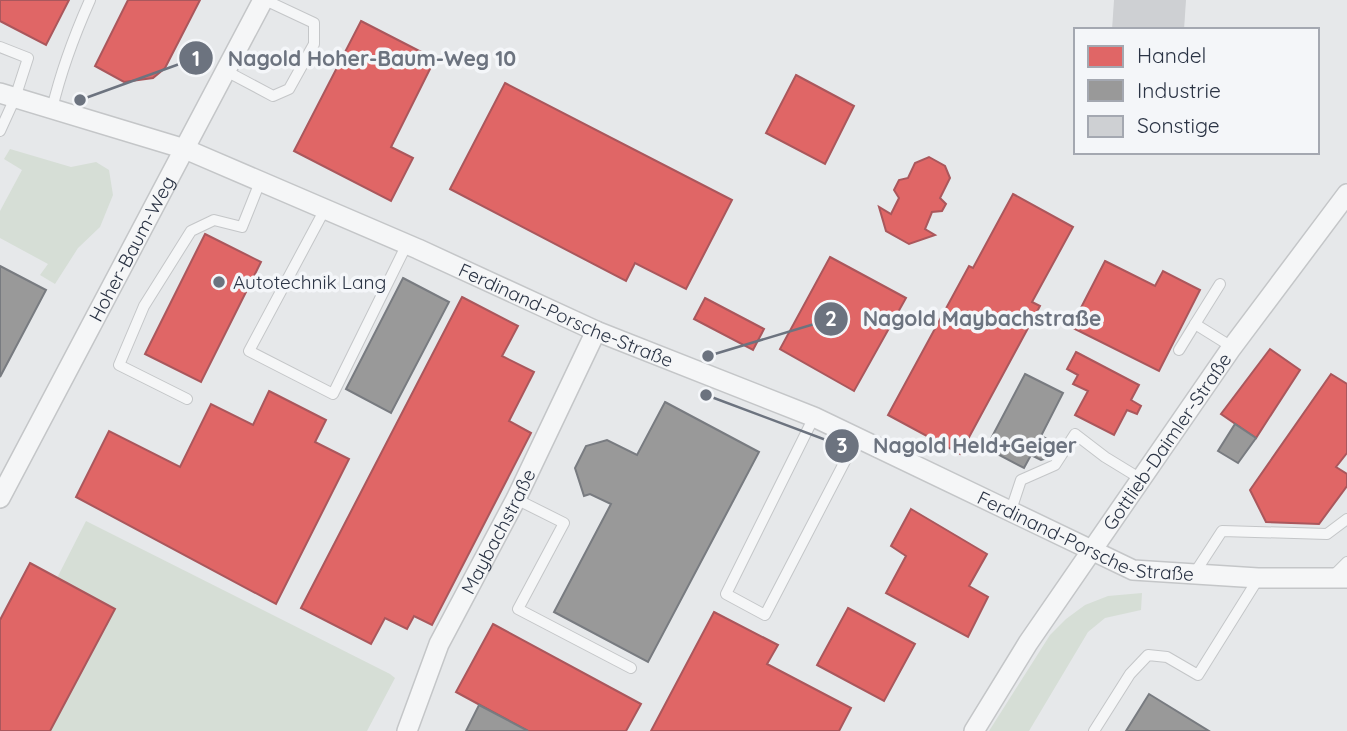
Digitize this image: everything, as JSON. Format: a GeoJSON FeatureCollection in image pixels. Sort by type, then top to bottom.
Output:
{"type":"FeatureCollection","features":[{"type":"Feature","properties":{"kind":"street","name":"Hoher-Baum-Weg"},"geometry":{"type":"LineString","coordinates":[[0,498],[264,0]]}},
{"type":"Feature","properties":{"kind":"street","name":"Ferdinand-Porsche-Straße"},"geometry":{"type":"LineString","coordinates":[[7,95],[185,149],[407,244],[596,331],[814,417],[1133,570],[1258,578],[1339,578]]}},
{"type":"Feature","properties":{"kind":"street","name":"Gottlieb-Daimler-Straße"},"geometry":{"type":"LineString","coordinates":[[974,731],[1028,643],[1232,347],[1347,194]]}},
{"type":"Feature","properties":{"kind":"street","name":"Maybachstraße"},"geometry":{"type":"LineString","coordinates":[[407,731],[439,644],[516,499],[596,331]]}},
{"type":"Feature","properties":{"kind":"lane"},"geometry":{"type":"LineString","coordinates":[[52,109],[58,82],[90,0]]}},
{"type":"Feature","properties":{"kind":"lane"},"geometry":{"type":"LineString","coordinates":[[226,71],[272,96],[289,89],[314,44],[314,23],[264,0]]}},
{"type":"Feature","properties":{"kind":"lane"},"geometry":{"type":"LineString","coordinates":[[0,47],[28,58],[7,95],[0,131]]}},
{"type":"Feature","properties":{"kind":"lane"},"geometry":{"type":"LineString","coordinates":[[187,399],[119,365],[144,306],[191,231],[214,220],[242,227],[260,182]]}},
{"type":"Feature","properties":{"kind":"lane"},"geometry":{"type":"LineString","coordinates":[[325,209],[249,351],[333,394],[407,244]]}},
{"type":"Feature","properties":{"kind":"lane"},"geometry":{"type":"LineString","coordinates":[[1179,350],[1220,284]]}},
{"type":"Feature","properties":{"kind":"lane"},"geometry":{"type":"LineString","coordinates":[[1195,324],[1232,347]]}},
{"type":"Feature","properties":{"kind":"lane"},"geometry":{"type":"LineString","coordinates":[[814,417],[726,594],[765,615],[857,438]]}},
{"type":"Feature","properties":{"kind":"lane"},"geometry":{"type":"LineString","coordinates":[[1011,510],[1021,480],[1055,465],[1075,434],[1105,457],[1142,479]]}},
{"type":"Feature","properties":{"kind":"lane"},"geometry":{"type":"LineString","coordinates":[[516,499],[564,523],[519,609],[631,668]]}},
{"type":"Feature","properties":{"kind":"lane"},"geometry":{"type":"LineString","coordinates":[[1194,575],[1222,531],[1327,534],[1347,519]]}},
{"type":"Feature","properties":{"kind":"lane"},"geometry":{"type":"LineString","coordinates":[[1339,578],[1347,562]]}},
{"type":"Feature","properties":{"kind":"lane"},"geometry":{"type":"LineString","coordinates":[[1094,731],[1130,674],[1148,656],[1167,657],[1198,675],[1258,578]]}},
{"type":"Feature","properties":{"kind":"shaded area"},"geometry":{"type":"Polygon","coordinates":[[[10,149],[71,167],[96,162],[109,170],[113,195],[100,227],[78,248],[55,284],[40,275],[48,264],[0,238],[0,211],[22,170],[4,159],[10,149]]]}},
{"type":"Feature","properties":{"kind":"shaded area"},"geometry":{"type":"Polygon","coordinates":[[[86,521],[390,674],[395,678],[367,731],[50,731],[115,609],[57,578],[86,521]]]}},
{"type":"Feature","properties":{"kind":"shaded area"},"geometry":{"type":"Polygon","coordinates":[[[1142,593],[1141,610],[1105,618],[1088,632],[1029,731],[989,731],[1050,635],[1066,619],[1085,605],[1108,596],[1142,593]]]}},
{"type":"Feature","properties":{"kind":"building: Handel"},"geometry":{"type":"Polygon","coordinates":[[[0,0],[69,0],[46,45],[0,21],[0,0]]]}},
{"type":"Feature","properties":{"kind":"building: Handel"},"geometry":{"type":"Polygon","coordinates":[[[128,0],[200,0],[165,68],[153,78],[124,82],[95,66],[128,0]]]}},
{"type":"Feature","properties":{"kind":"building: Handel"},"geometry":{"type":"Polygon","coordinates":[[[361,21],[435,59],[391,147],[413,158],[391,201],[294,151],[361,21]]]}},
{"type":"Feature","properties":{"kind":"building: Handel"},"geometry":{"type":"Polygon","coordinates":[[[796,75],[854,106],[825,164],[766,133],[796,75]]]}},
{"type":"Feature","properties":{"kind":"building: Handel"},"geometry":{"type":"Polygon","coordinates":[[[505,83],[732,200],[686,289],[635,263],[626,281],[450,189],[505,83]]]}},
{"type":"Feature","properties":{"kind":"building: Handel"},"geometry":{"type":"Polygon","coordinates":[[[929,157],[945,166],[950,178],[940,198],[946,204],[942,211],[932,212],[925,229],[935,235],[909,244],[886,231],[879,207],[891,214],[899,198],[894,190],[899,180],[908,178],[915,163],[929,157]]]}},
{"type":"Feature","properties":{"kind":"building: Handel"},"geometry":{"type":"Polygon","coordinates":[[[1013,194],[1073,227],[1032,302],[1040,306],[960,454],[888,415],[969,266],[973,268],[1013,194]]]}},
{"type":"Feature","properties":{"kind":"building: Handel"},"geometry":{"type":"Polygon","coordinates":[[[205,234],[261,262],[201,382],[145,354],[205,234]]]}},
{"type":"Feature","properties":{"kind":"building: Handel"},"geometry":{"type":"Polygon","coordinates":[[[830,257],[906,298],[854,391],[780,349],[830,257]]]}},
{"type":"Feature","properties":{"kind":"building: Handel"},"geometry":{"type":"Polygon","coordinates":[[[1105,261],[1155,286],[1163,271],[1200,290],[1159,371],[1071,327],[1105,261]]]}},
{"type":"Feature","properties":{"kind":"building: Handel"},"geometry":{"type":"Polygon","coordinates":[[[462,297],[518,326],[502,356],[534,372],[509,421],[531,433],[432,625],[414,616],[407,629],[385,618],[371,644],[301,608],[462,297]]]}},
{"type":"Feature","properties":{"kind":"building: Handel"},"geometry":{"type":"Polygon","coordinates":[[[705,298],[764,329],[753,350],[694,319],[705,298]]]}},
{"type":"Feature","properties":{"kind":"building: Handel"},"geometry":{"type":"Polygon","coordinates":[[[1270,349],[1300,370],[1256,438],[1221,414],[1270,349]]]}},
{"type":"Feature","properties":{"kind":"building: Handel"},"geometry":{"type":"Polygon","coordinates":[[[1076,352],[1139,385],[1131,400],[1141,406],[1137,414],[1127,410],[1114,435],[1075,415],[1088,391],[1073,384],[1078,375],[1067,369],[1076,352]]]}},
{"type":"Feature","properties":{"kind":"building: Handel"},"geometry":{"type":"Polygon","coordinates":[[[1331,374],[1347,384],[1347,453],[1336,467],[1347,474],[1347,486],[1319,524],[1266,522],[1250,490],[1331,374]]]}},
{"type":"Feature","properties":{"kind":"building: Handel"},"geometry":{"type":"Polygon","coordinates":[[[269,391],[326,420],[315,442],[349,459],[276,604],[76,497],[109,431],[180,467],[211,404],[253,425],[269,391]]]}},
{"type":"Feature","properties":{"kind":"building: Handel"},"geometry":{"type":"Polygon","coordinates":[[[911,509],[987,554],[969,586],[988,597],[968,637],[886,593],[906,556],[891,546],[911,509]]]}},
{"type":"Feature","properties":{"kind":"building: Handel"},"geometry":{"type":"Polygon","coordinates":[[[30,563],[115,609],[50,731],[0,731],[0,620],[30,563]]]}},
{"type":"Feature","properties":{"kind":"building: Handel"},"geometry":{"type":"Polygon","coordinates":[[[848,608],[915,644],[884,701],[817,665],[848,608]]]}},
{"type":"Feature","properties":{"kind":"building: Handel"},"geometry":{"type":"Polygon","coordinates":[[[714,612],[778,645],[767,664],[851,708],[839,731],[651,731],[714,612]]]}},
{"type":"Feature","properties":{"kind":"building: Handel"},"geometry":{"type":"Polygon","coordinates":[[[493,624],[641,704],[626,731],[528,731],[456,692],[493,624]]]}},
{"type":"Feature","properties":{"kind":"building: Industrie"},"geometry":{"type":"Polygon","coordinates":[[[0,266],[46,290],[0,377],[0,266]]]}},
{"type":"Feature","properties":{"kind":"building: Industrie"},"geometry":{"type":"Polygon","coordinates":[[[403,278],[449,302],[391,413],[346,389],[403,278]]]}},
{"type":"Feature","properties":{"kind":"building: Industrie"},"geometry":{"type":"Polygon","coordinates":[[[1025,374],[1063,393],[1041,436],[1057,444],[1051,457],[1041,460],[1031,455],[1024,468],[986,448],[1025,374]]]}},
{"type":"Feature","properties":{"kind":"building: Industrie"},"geometry":{"type":"Polygon","coordinates":[[[665,402],[759,452],[648,662],[554,612],[611,504],[590,494],[584,496],[575,468],[586,446],[607,440],[637,455],[665,402]]]}},
{"type":"Feature","properties":{"kind":"building: Industrie"},"geometry":{"type":"Polygon","coordinates":[[[1235,424],[1256,438],[1238,463],[1218,451],[1235,424]]]}},
{"type":"Feature","properties":{"kind":"building: Industrie"},"geometry":{"type":"Polygon","coordinates":[[[1149,694],[1209,731],[1126,731],[1149,694]]]}},
{"type":"Feature","properties":{"kind":"building: Industrie"},"geometry":{"type":"Polygon","coordinates":[[[479,705],[528,731],[466,731],[479,705]]]}},
{"type":"Feature","properties":{"kind":"building: Sonstige"},"geometry":{"type":"Polygon","coordinates":[[[1114,0],[1186,0],[1184,28],[1112,28],[1114,0]]]}},
{"type":"Feature","properties":{"kind":"place","name":"Nagold Hoher-Baum-Weg 10"},"geometry":{"type":"Point","coordinates":[80,100]}},
{"type":"Feature","properties":{"kind":"place","name":"Autotechnik Lang"},"geometry":{"type":"Point","coordinates":[219,282]}},
{"type":"Feature","properties":{"kind":"place","name":"Nagold Maybachstraße"},"geometry":{"type":"Point","coordinates":[708,356]}},
{"type":"Feature","properties":{"kind":"place","name":"Nagold Held+Geiger"},"geometry":{"type":"Point","coordinates":[706,395]}}]}
